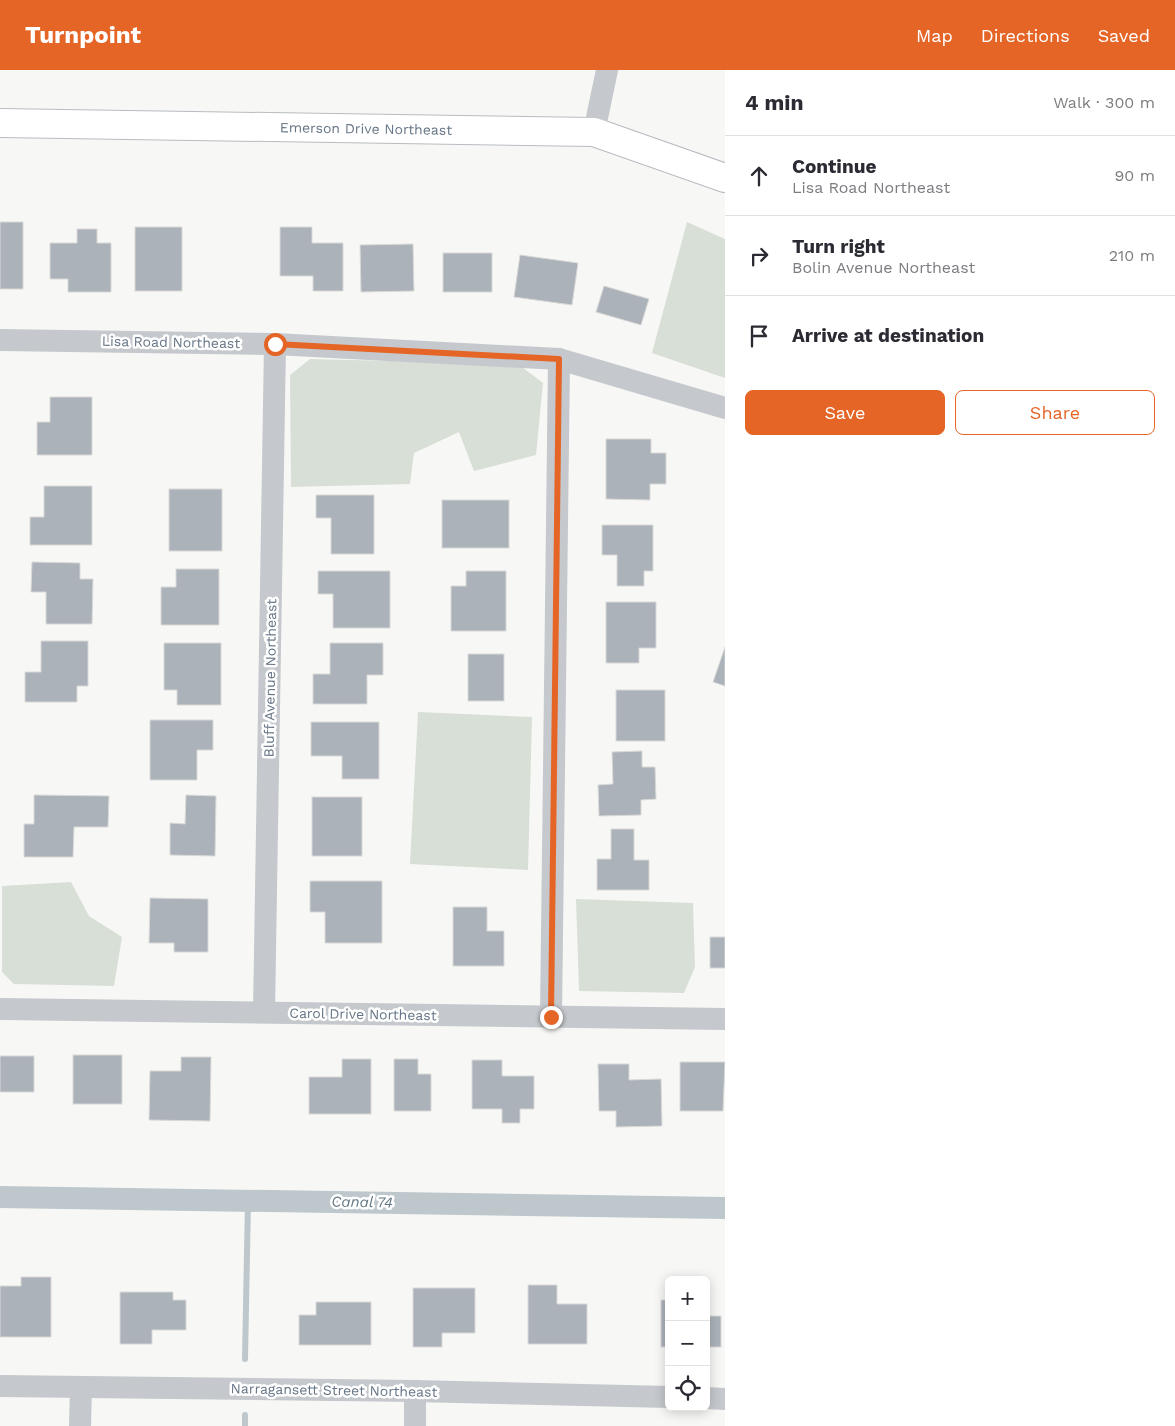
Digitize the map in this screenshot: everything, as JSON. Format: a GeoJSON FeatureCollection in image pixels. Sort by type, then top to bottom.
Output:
{"type":"FeatureCollection","features":[{"type":"Feature","properties":{"kind":"street"},"geometry":{"type":"LineString","coordinates":[[594,132],[607,70]]}},
{"type":"Feature","properties":{"kind":"street","name":"Emerson Drive Northeast"},"geometry":{"type":"LineString","coordinates":[[0,124],[594,132],[725,178]]}},
{"type":"Feature","properties":{"kind":"street","name":"Lisa Road Northeast"},"geometry":{"type":"LineString","coordinates":[[0,340],[275,344],[559,359],[725,408]]}},
{"type":"Feature","properties":{"kind":"street","name":"Bluff Avenue Northeast"},"geometry":{"type":"LineString","coordinates":[[264,1012],[275,344]]}},
{"type":"Feature","properties":{"kind":"street"},"geometry":{"type":"LineString","coordinates":[[551,1017],[559,359]]}},
{"type":"Feature","properties":{"kind":"street","name":"Carol Drive Northeast"},"geometry":{"type":"LineString","coordinates":[[0,1009],[725,1019]]}},
{"type":"Feature","properties":{"kind":"street","name":"Narragansett Street Northeast"},"geometry":{"type":"LineString","coordinates":[[0,1386],[415,1391],[665,1397]]}},
{"type":"Feature","properties":{"kind":"street"},"geometry":{"type":"LineString","coordinates":[[80,1426],[81,1387]]}},
{"type":"Feature","properties":{"kind":"street"},"geometry":{"type":"LineString","coordinates":[[415,1391],[415,1426]]}},
{"type":"Feature","properties":{"kind":"street"},"geometry":{"type":"LineString","coordinates":[[710,1398],[725,1399]]}},
{"type":"Feature","properties":{"kind":"shaded area"},"geometry":{"type":"Polygon","coordinates":[[[687,222],[725,239],[725,378],[652,353],[687,222]]]}},
{"type":"Feature","properties":{"kind":"shaded area"},"geometry":{"type":"Polygon","coordinates":[[[310,359],[518,364],[543,383],[536,455],[474,471],[459,432],[414,453],[410,484],[291,487],[290,375],[310,359]]]}},
{"type":"Feature","properties":{"kind":"shaded area"},"geometry":{"type":"Polygon","coordinates":[[[418,712],[532,717],[528,870],[410,864],[418,712]]]}},
{"type":"Feature","properties":{"kind":"shaded area"},"geometry":{"type":"Polygon","coordinates":[[[71,882],[89,916],[122,937],[114,986],[14,984],[2,972],[2,886],[71,882]]]}},
{"type":"Feature","properties":{"kind":"shaded area"},"geometry":{"type":"Polygon","coordinates":[[[576,899],[693,903],[695,967],[684,993],[579,991],[576,899]]]}},
{"type":"Feature","properties":{"kind":"building"},"geometry":{"type":"Polygon","coordinates":[[[0,222],[23,222],[23,289],[0,289],[0,222]]]}},
{"type":"Feature","properties":{"kind":"building"},"geometry":{"type":"Polygon","coordinates":[[[135,227],[182,227],[182,291],[135,291],[135,227]]]}},
{"type":"Feature","properties":{"kind":"building"},"geometry":{"type":"Polygon","coordinates":[[[280,227],[312,227],[312,243],[343,243],[343,291],[313,291],[313,276],[280,276],[280,227]]]}},
{"type":"Feature","properties":{"kind":"building"},"geometry":{"type":"Polygon","coordinates":[[[77,229],[97,229],[97,243],[111,243],[111,292],[68,292],[68,279],[50,279],[50,243],[77,243],[77,229]]]}},
{"type":"Feature","properties":{"kind":"building"},"geometry":{"type":"Polygon","coordinates":[[[413,244],[414,291],[361,292],[360,245],[413,244]]]}},
{"type":"Feature","properties":{"kind":"building"},"geometry":{"type":"Polygon","coordinates":[[[443,253],[492,253],[492,292],[443,292],[443,253]]]}},
{"type":"Feature","properties":{"kind":"building"},"geometry":{"type":"Polygon","coordinates":[[[520,255],[578,263],[572,305],[514,297],[520,255]]]}},
{"type":"Feature","properties":{"kind":"building"},"geometry":{"type":"Polygon","coordinates":[[[604,286],[649,299],[641,325],[596,312],[604,286]]]}},
{"type":"Feature","properties":{"kind":"building"},"geometry":{"type":"Polygon","coordinates":[[[50,397],[92,397],[92,455],[37,455],[37,422],[50,422],[50,397]]]}},
{"type":"Feature","properties":{"kind":"building"},"geometry":{"type":"Polygon","coordinates":[[[606,439],[651,439],[651,453],[666,453],[666,484],[650,484],[650,500],[606,499],[606,439]]]}},
{"type":"Feature","properties":{"kind":"building"},"geometry":{"type":"Polygon","coordinates":[[[44,486],[92,486],[92,545],[30,545],[30,517],[44,517],[44,486]]]}},
{"type":"Feature","properties":{"kind":"building"},"geometry":{"type":"Polygon","coordinates":[[[169,489],[222,489],[222,551],[169,551],[169,489]]]}},
{"type":"Feature","properties":{"kind":"building"},"geometry":{"type":"Polygon","coordinates":[[[316,495],[374,495],[374,554],[331,554],[331,518],[316,518],[316,495]]]}},
{"type":"Feature","properties":{"kind":"building"},"geometry":{"type":"Polygon","coordinates":[[[442,500],[509,500],[509,548],[442,548],[442,500]]]}},
{"type":"Feature","properties":{"kind":"building"},"geometry":{"type":"Polygon","coordinates":[[[602,525],[653,525],[653,571],[644,571],[644,586],[617,586],[617,555],[602,555],[602,525]]]}},
{"type":"Feature","properties":{"kind":"building"},"geometry":{"type":"Polygon","coordinates":[[[32,562],[80,563],[80,579],[93,579],[92,624],[46,624],[46,592],[31,592],[32,562]]]}},
{"type":"Feature","properties":{"kind":"building"},"geometry":{"type":"Polygon","coordinates":[[[176,569],[219,569],[219,625],[161,625],[161,587],[176,587],[176,569]]]}},
{"type":"Feature","properties":{"kind":"building"},"geometry":{"type":"Polygon","coordinates":[[[318,571],[390,571],[390,628],[333,628],[333,594],[318,594],[318,571]]]}},
{"type":"Feature","properties":{"kind":"building"},"geometry":{"type":"Polygon","coordinates":[[[466,571],[506,571],[506,631],[451,631],[451,586],[466,586],[466,571]]]}},
{"type":"Feature","properties":{"kind":"building"},"geometry":{"type":"Polygon","coordinates":[[[606,602],[656,602],[656,648],[639,648],[639,663],[606,663],[606,602]]]}},
{"type":"Feature","properties":{"kind":"building"},"geometry":{"type":"Polygon","coordinates":[[[41,641],[88,641],[88,686],[77,686],[77,702],[25,702],[25,672],[41,672],[41,641]]]}},
{"type":"Feature","properties":{"kind":"building"},"geometry":{"type":"Polygon","coordinates":[[[164,643],[221,643],[221,705],[177,705],[177,690],[164,690],[164,643]]]}},
{"type":"Feature","properties":{"kind":"building"},"geometry":{"type":"Polygon","coordinates":[[[330,643],[383,643],[383,675],[367,675],[367,704],[313,704],[313,674],[330,674],[330,643]]]}},
{"type":"Feature","properties":{"kind":"building"},"geometry":{"type":"Polygon","coordinates":[[[725,647],[725,686],[713,682],[725,647]]]}},
{"type":"Feature","properties":{"kind":"building"},"geometry":{"type":"Polygon","coordinates":[[[468,654],[504,654],[504,701],[468,701],[468,654]]]}},
{"type":"Feature","properties":{"kind":"building"},"geometry":{"type":"Polygon","coordinates":[[[616,690],[665,690],[665,741],[616,741],[616,690]]]}},
{"type":"Feature","properties":{"kind":"building"},"geometry":{"type":"Polygon","coordinates":[[[150,720],[213,720],[213,750],[197,750],[197,780],[150,780],[150,720]]]}},
{"type":"Feature","properties":{"kind":"building"},"geometry":{"type":"Polygon","coordinates":[[[311,722],[379,722],[379,779],[342,779],[342,756],[311,756],[311,722]]]}},
{"type":"Feature","properties":{"kind":"building"},"geometry":{"type":"Polygon","coordinates":[[[642,751],[642,767],[655,767],[656,799],[641,800],[641,815],[599,816],[598,785],[613,784],[612,752],[642,751]]]}},
{"type":"Feature","properties":{"kind":"building"},"geometry":{"type":"Polygon","coordinates":[[[34,795],[109,796],[108,827],[74,827],[73,857],[24,857],[24,824],[34,824],[34,795]]]}},
{"type":"Feature","properties":{"kind":"building"},"geometry":{"type":"Polygon","coordinates":[[[186,795],[216,796],[215,856],[170,855],[170,823],[185,824],[186,795]]]}},
{"type":"Feature","properties":{"kind":"building"},"geometry":{"type":"Polygon","coordinates":[[[312,797],[362,797],[362,856],[312,856],[312,797]]]}},
{"type":"Feature","properties":{"kind":"building"},"geometry":{"type":"Polygon","coordinates":[[[611,829],[634,829],[634,860],[649,860],[649,890],[597,890],[597,859],[611,859],[611,829]]]}},
{"type":"Feature","properties":{"kind":"building"},"geometry":{"type":"Polygon","coordinates":[[[310,881],[382,881],[382,943],[325,943],[325,912],[310,912],[310,881]]]}},
{"type":"Feature","properties":{"kind":"building"},"geometry":{"type":"Polygon","coordinates":[[[150,898],[208,899],[208,952],[174,952],[174,943],[149,943],[150,898]]]}},
{"type":"Feature","properties":{"kind":"building"},"geometry":{"type":"Polygon","coordinates":[[[453,907],[487,907],[487,931],[504,931],[504,966],[453,966],[453,907]]]}},
{"type":"Feature","properties":{"kind":"building"},"geometry":{"type":"Polygon","coordinates":[[[710,937],[725,937],[725,968],[710,968],[710,937]]]}},
{"type":"Feature","properties":{"kind":"building"},"geometry":{"type":"Polygon","coordinates":[[[73,1055],[122,1055],[122,1104],[73,1104],[73,1055]]]}},
{"type":"Feature","properties":{"kind":"building"},"geometry":{"type":"Polygon","coordinates":[[[0,1056],[34,1056],[34,1092],[0,1092],[0,1056]]]}},
{"type":"Feature","properties":{"kind":"building"},"geometry":{"type":"Polygon","coordinates":[[[181,1057],[211,1057],[210,1121],[149,1120],[150,1071],[181,1071],[181,1057]]]}},
{"type":"Feature","properties":{"kind":"building"},"geometry":{"type":"Polygon","coordinates":[[[342,1059],[371,1059],[371,1114],[309,1114],[309,1077],[342,1077],[342,1059]]]}},
{"type":"Feature","properties":{"kind":"building"},"geometry":{"type":"Polygon","coordinates":[[[394,1059],[418,1059],[418,1074],[431,1074],[431,1111],[394,1111],[394,1059]]]}},
{"type":"Feature","properties":{"kind":"building"},"geometry":{"type":"Polygon","coordinates":[[[472,1060],[502,1060],[502,1076],[534,1076],[534,1109],[520,1109],[520,1123],[502,1123],[502,1109],[472,1109],[472,1060]]]}},
{"type":"Feature","properties":{"kind":"building"},"geometry":{"type":"Polygon","coordinates":[[[680,1062],[725,1062],[723,1111],[680,1111],[680,1062]]]}},
{"type":"Feature","properties":{"kind":"building"},"geometry":{"type":"Polygon","coordinates":[[[598,1064],[629,1064],[629,1080],[661,1079],[662,1126],[616,1127],[616,1111],[599,1111],[598,1064]]]}},
{"type":"Feature","properties":{"kind":"building"},"geometry":{"type":"Polygon","coordinates":[[[21,1277],[51,1277],[51,1337],[0,1337],[0,1286],[21,1286],[21,1277]]]}},
{"type":"Feature","properties":{"kind":"building"},"geometry":{"type":"Polygon","coordinates":[[[528,1285],[557,1285],[557,1304],[587,1304],[587,1344],[528,1344],[528,1285]]]}},
{"type":"Feature","properties":{"kind":"building"},"geometry":{"type":"Polygon","coordinates":[[[413,1288],[475,1288],[475,1333],[442,1333],[442,1347],[413,1347],[413,1288]]]}},
{"type":"Feature","properties":{"kind":"building"},"geometry":{"type":"Polygon","coordinates":[[[120,1292],[173,1292],[173,1300],[186,1300],[186,1330],[152,1330],[152,1344],[120,1344],[120,1292]]]}},
{"type":"Feature","properties":{"kind":"building"},"geometry":{"type":"Polygon","coordinates":[[[661,1300],[665,1300],[665,1347],[661,1347],[661,1300]]]}},
{"type":"Feature","properties":{"kind":"building"},"geometry":{"type":"Polygon","coordinates":[[[316,1302],[371,1302],[371,1345],[299,1345],[299,1315],[316,1315],[316,1302]]]}},
{"type":"Feature","properties":{"kind":"building"},"geometry":{"type":"Polygon","coordinates":[[[710,1316],[721,1316],[721,1347],[710,1347],[710,1316]]]}},
{"type":"Feature","properties":{"kind":"waterway","name":"Canal 74"},"geometry":{"type":"LineString","coordinates":[[0,1197],[725,1208]]}},
{"type":"Feature","properties":{"kind":"waterway"},"geometry":{"type":"LineString","coordinates":[[245,1359],[248,1201]]}},
{"type":"Feature","properties":{"kind":"waterway"},"geometry":{"type":"LineString","coordinates":[[245,1415],[245,1426]]}},
{"type":"Feature","properties":{"kind":"route"},"geometry":{"type":"LineString","coordinates":[[275,344],[559,359],[551,1017]]}}]}
